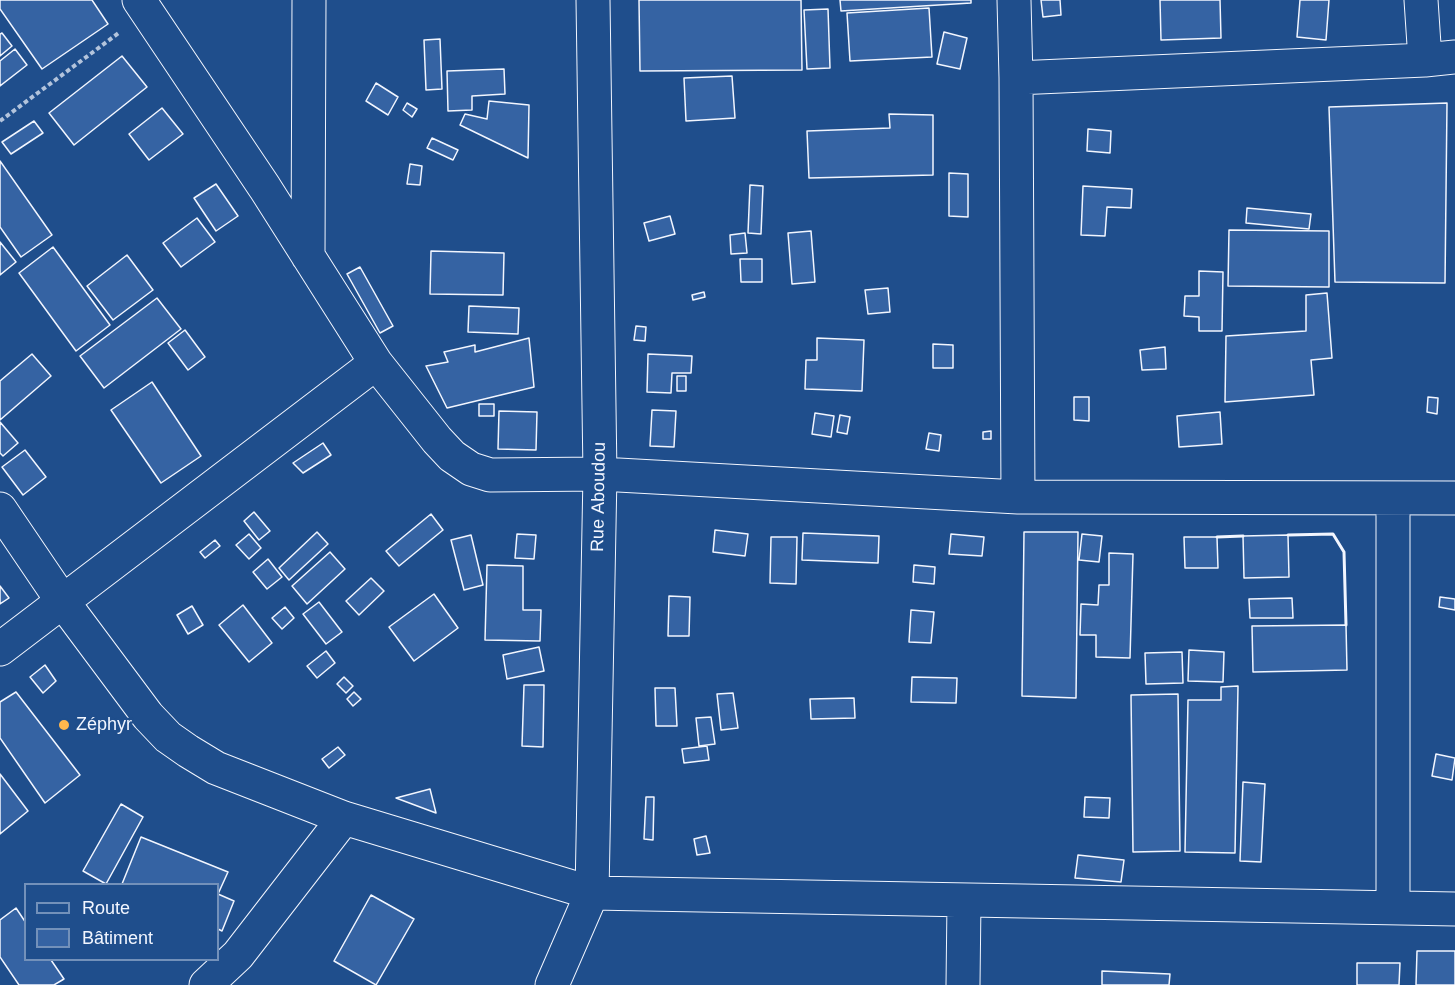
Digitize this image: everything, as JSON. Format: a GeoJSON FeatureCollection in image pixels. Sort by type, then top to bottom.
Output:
{"type":"FeatureCollection","features":[{"type":"Feature","properties":{"kind":"street"},"geometry":{"type":"LineString","coordinates":[[308,256],[309,0]]}},
{"type":"Feature","properties":{"kind":"street","name":"Rue Aboudou"},"geometry":{"type":"LineString","coordinates":[[552,985],[592,893],[600,474],[593,0]]}},
{"type":"Feature","properties":{"kind":"street"},"geometry":{"type":"LineString","coordinates":[[1014,0],[1018,497]]}},
{"type":"Feature","properties":{"kind":"street"},"geometry":{"type":"LineString","coordinates":[[1016,78],[1440,59],[1421,0]]}},
{"type":"Feature","properties":{"kind":"street"},"geometry":{"type":"LineString","coordinates":[[143,6],[265,188],[376,363],[437,441],[452,456],[471,469],[490,475],[600,474],[1018,497],[1455,498]]}},
{"type":"Feature","properties":{"kind":"street"},"geometry":{"type":"LineString","coordinates":[[0,649],[376,363]]}},
{"type":"Feature","properties":{"kind":"street"},"geometry":{"type":"LineString","coordinates":[[1393,908],[1394,498]]}},
{"type":"Feature","properties":{"kind":"street"},"geometry":{"type":"LineString","coordinates":[[0,509],[63,602],[148,716],[168,737],[188,751],[216,768],[344,818],[592,893],[1455,909]]}},
{"type":"Feature","properties":{"kind":"street"},"geometry":{"type":"LineString","coordinates":[[206,985],[238,955],[344,818]]}},
{"type":"Feature","properties":{"kind":"street"},"geometry":{"type":"LineString","coordinates":[[963,985],[964,901]]}},
{"type":"Feature","properties":{"kind":"path"},"geometry":{"type":"LineString","coordinates":[[0,121],[143,6]]}},
{"type":"Feature","properties":{"kind":"building"},"geometry":{"type":"Polygon","coordinates":[[[0,0],[92,0],[108,24],[42,69],[0,9],[0,0]]]}},
{"type":"Feature","properties":{"kind":"building"},"geometry":{"type":"Polygon","coordinates":[[[639,0],[801,0],[802,70],[640,71],[639,0]]]}},
{"type":"Feature","properties":{"kind":"building"},"geometry":{"type":"Polygon","coordinates":[[[840,0],[971,0],[971,3],[841,11],[840,0]]]}},
{"type":"Feature","properties":{"kind":"building"},"geometry":{"type":"Polygon","coordinates":[[[1041,0],[1060,0],[1061,15],[1043,17],[1041,0]]]}},
{"type":"Feature","properties":{"kind":"building"},"geometry":{"type":"Polygon","coordinates":[[[1160,0],[1220,0],[1221,38],[1161,40],[1160,0]]]}},
{"type":"Feature","properties":{"kind":"building"},"geometry":{"type":"Polygon","coordinates":[[[1300,0],[1329,0],[1326,40],[1297,37],[1300,0]]]}},
{"type":"Feature","properties":{"kind":"building"},"geometry":{"type":"Polygon","coordinates":[[[929,8],[932,57],[850,61],[847,13],[929,8]]]}},
{"type":"Feature","properties":{"kind":"building"},"geometry":{"type":"Polygon","coordinates":[[[828,9],[830,68],[807,69],[804,10],[828,9]]]}},
{"type":"Feature","properties":{"kind":"building"},"geometry":{"type":"Polygon","coordinates":[[[944,32],[967,38],[960,69],[937,64],[944,32]]]}},
{"type":"Feature","properties":{"kind":"building"},"geometry":{"type":"Polygon","coordinates":[[[2,33],[12,46],[0,56],[0,34],[2,33]]]}},
{"type":"Feature","properties":{"kind":"building"},"geometry":{"type":"Polygon","coordinates":[[[440,39],[442,89],[426,90],[424,40],[440,39]]]}},
{"type":"Feature","properties":{"kind":"building"},"geometry":{"type":"Polygon","coordinates":[[[15,49],[27,65],[0,86],[0,61],[15,49]]]}},
{"type":"Feature","properties":{"kind":"building"},"geometry":{"type":"Polygon","coordinates":[[[122,56],[147,87],[74,145],[49,113],[122,56]]]}},
{"type":"Feature","properties":{"kind":"building"},"geometry":{"type":"Polygon","coordinates":[[[504,69],[505,94],[472,96],[472,110],[448,111],[447,71],[504,69]]]}},
{"type":"Feature","properties":{"kind":"building"},"geometry":{"type":"Polygon","coordinates":[[[732,76],[735,118],[686,121],[684,78],[732,76]]]}},
{"type":"Feature","properties":{"kind":"building"},"geometry":{"type":"Polygon","coordinates":[[[376,83],[398,97],[388,115],[366,101],[376,83]]]}},
{"type":"Feature","properties":{"kind":"building"},"geometry":{"type":"Polygon","coordinates":[[[489,101],[529,105],[528,158],[460,125],[465,114],[487,119],[489,101]]]}},
{"type":"Feature","properties":{"kind":"building"},"geometry":{"type":"Polygon","coordinates":[[[407,103],[417,109],[412,117],[403,110],[407,103]]]}},
{"type":"Feature","properties":{"kind":"building"},"geometry":{"type":"Polygon","coordinates":[[[1447,103],[1445,283],[1335,282],[1329,107],[1447,103]]]}},
{"type":"Feature","properties":{"kind":"building"},"geometry":{"type":"Polygon","coordinates":[[[162,108],[183,134],[149,160],[129,134],[162,108]]]}},
{"type":"Feature","properties":{"kind":"building"},"geometry":{"type":"Polygon","coordinates":[[[889,114],[933,115],[933,175],[809,178],[807,131],[890,128],[889,114]]]}},
{"type":"Feature","properties":{"kind":"building"},"geometry":{"type":"Polygon","coordinates":[[[34,121],[43,133],[11,154],[2,142],[34,121]]]}},
{"type":"Feature","properties":{"kind":"building"},"geometry":{"type":"Polygon","coordinates":[[[1088,129],[1111,131],[1110,153],[1087,151],[1088,129]]]}},
{"type":"Feature","properties":{"kind":"building"},"geometry":{"type":"Polygon","coordinates":[[[432,138],[458,150],[453,160],[427,148],[432,138]]]}},
{"type":"Feature","properties":{"kind":"building"},"geometry":{"type":"Polygon","coordinates":[[[0,161],[52,235],[21,257],[0,227],[0,161]]]}},
{"type":"Feature","properties":{"kind":"building"},"geometry":{"type":"Polygon","coordinates":[[[410,164],[422,166],[420,185],[407,184],[410,164]]]}},
{"type":"Feature","properties":{"kind":"building"},"geometry":{"type":"Polygon","coordinates":[[[949,173],[968,174],[968,217],[949,216],[949,173]]]}},
{"type":"Feature","properties":{"kind":"building"},"geometry":{"type":"Polygon","coordinates":[[[216,184],[238,216],[216,231],[194,198],[216,184]]]}},
{"type":"Feature","properties":{"kind":"building"},"geometry":{"type":"Polygon","coordinates":[[[750,185],[763,186],[761,234],[748,233],[750,185]]]}},
{"type":"Feature","properties":{"kind":"building"},"geometry":{"type":"Polygon","coordinates":[[[1083,186],[1132,189],[1131,208],[1107,207],[1105,236],[1081,235],[1083,186]]]}},
{"type":"Feature","properties":{"kind":"building"},"geometry":{"type":"Polygon","coordinates":[[[1247,208],[1311,214],[1309,229],[1246,223],[1247,208]]]}},
{"type":"Feature","properties":{"kind":"building"},"geometry":{"type":"Polygon","coordinates":[[[670,216],[675,234],[649,241],[644,223],[670,216]]]}},
{"type":"Feature","properties":{"kind":"building"},"geometry":{"type":"Polygon","coordinates":[[[197,218],[215,242],[181,267],[163,243],[197,218]]]}},
{"type":"Feature","properties":{"kind":"building"},"geometry":{"type":"Polygon","coordinates":[[[1229,230],[1329,231],[1329,287],[1228,286],[1229,230]]]}},
{"type":"Feature","properties":{"kind":"building"},"geometry":{"type":"Polygon","coordinates":[[[811,231],[815,282],[792,284],[788,233],[811,231]]]}},
{"type":"Feature","properties":{"kind":"building"},"geometry":{"type":"Polygon","coordinates":[[[745,233],[747,253],[731,254],[730,235],[745,233]]]}},
{"type":"Feature","properties":{"kind":"building"},"geometry":{"type":"Polygon","coordinates":[[[0,242],[16,262],[0,275],[0,242]]]}},
{"type":"Feature","properties":{"kind":"building"},"geometry":{"type":"Polygon","coordinates":[[[53,247],[110,325],[76,351],[19,273],[53,247]]]}},
{"type":"Feature","properties":{"kind":"building"},"geometry":{"type":"Polygon","coordinates":[[[431,251],[504,253],[503,295],[430,294],[431,251]]]}},
{"type":"Feature","properties":{"kind":"building"},"geometry":{"type":"Polygon","coordinates":[[[127,255],[153,290],[113,320],[87,286],[127,255]]]}},
{"type":"Feature","properties":{"kind":"building"},"geometry":{"type":"Polygon","coordinates":[[[740,259],[762,259],[762,282],[741,282],[740,259]]]}},
{"type":"Feature","properties":{"kind":"building"},"geometry":{"type":"Polygon","coordinates":[[[360,267],[393,326],[380,333],[347,274],[360,267]]]}},
{"type":"Feature","properties":{"kind":"building"},"geometry":{"type":"Polygon","coordinates":[[[1199,271],[1223,272],[1222,331],[1199,331],[1199,317],[1184,316],[1185,296],[1199,296],[1199,271]]]}},
{"type":"Feature","properties":{"kind":"building"},"geometry":{"type":"Polygon","coordinates":[[[888,288],[890,312],[868,314],[865,290],[888,288]]]}},
{"type":"Feature","properties":{"kind":"building"},"geometry":{"type":"Polygon","coordinates":[[[704,292],[705,297],[693,300],[692,295],[704,292]]]}},
{"type":"Feature","properties":{"kind":"building"},"geometry":{"type":"Polygon","coordinates":[[[1327,293],[1332,358],[1311,360],[1314,395],[1225,402],[1226,336],[1306,331],[1306,295],[1327,293]]]}},
{"type":"Feature","properties":{"kind":"building"},"geometry":{"type":"Polygon","coordinates":[[[157,298],[181,329],[104,388],[80,356],[157,298]]]}},
{"type":"Feature","properties":{"kind":"building"},"geometry":{"type":"Polygon","coordinates":[[[469,306],[519,308],[518,334],[468,332],[469,306]]]}},
{"type":"Feature","properties":{"kind":"building"},"geometry":{"type":"Polygon","coordinates":[[[636,326],[646,327],[645,341],[634,340],[636,326]]]}},
{"type":"Feature","properties":{"kind":"building"},"geometry":{"type":"Polygon","coordinates":[[[185,330],[205,357],[188,370],[168,343],[185,330]]]}},
{"type":"Feature","properties":{"kind":"building"},"geometry":{"type":"Polygon","coordinates":[[[529,338],[534,387],[447,408],[426,366],[448,362],[444,352],[475,345],[475,352],[529,338]]]}},
{"type":"Feature","properties":{"kind":"building"},"geometry":{"type":"Polygon","coordinates":[[[817,338],[864,340],[862,391],[805,389],[806,360],[817,360],[817,338]]]}},
{"type":"Feature","properties":{"kind":"building"},"geometry":{"type":"Polygon","coordinates":[[[933,344],[953,345],[953,368],[933,368],[933,344]]]}},
{"type":"Feature","properties":{"kind":"building"},"geometry":{"type":"Polygon","coordinates":[[[1165,347],[1166,369],[1142,370],[1140,350],[1165,347]]]}},
{"type":"Feature","properties":{"kind":"building"},"geometry":{"type":"Polygon","coordinates":[[[32,354],[51,376],[0,420],[0,381],[32,354]]]}},
{"type":"Feature","properties":{"kind":"building"},"geometry":{"type":"Polygon","coordinates":[[[648,354],[692,356],[691,373],[672,373],[671,393],[647,392],[648,354]]]}},
{"type":"Feature","properties":{"kind":"building"},"geometry":{"type":"Polygon","coordinates":[[[677,376],[686,376],[686,391],[677,391],[677,376]]]}},
{"type":"Feature","properties":{"kind":"building"},"geometry":{"type":"Polygon","coordinates":[[[152,382],[201,456],[161,483],[111,410],[152,382]]]}},
{"type":"Feature","properties":{"kind":"building"},"geometry":{"type":"Polygon","coordinates":[[[1074,397],[1089,397],[1089,421],[1074,420],[1074,397]]]}},
{"type":"Feature","properties":{"kind":"building"},"geometry":{"type":"Polygon","coordinates":[[[1428,397],[1438,398],[1437,414],[1427,412],[1428,397]]]}},
{"type":"Feature","properties":{"kind":"building"},"geometry":{"type":"Polygon","coordinates":[[[479,404],[494,404],[494,416],[479,416],[479,404]]]}},
{"type":"Feature","properties":{"kind":"building"},"geometry":{"type":"Polygon","coordinates":[[[652,410],[676,411],[674,447],[650,446],[652,410]]]}},
{"type":"Feature","properties":{"kind":"building"},"geometry":{"type":"Polygon","coordinates":[[[499,411],[537,412],[536,450],[498,449],[499,411]]]}},
{"type":"Feature","properties":{"kind":"building"},"geometry":{"type":"Polygon","coordinates":[[[1220,412],[1222,444],[1179,447],[1177,416],[1220,412]]]}},
{"type":"Feature","properties":{"kind":"building"},"geometry":{"type":"Polygon","coordinates":[[[815,413],[834,416],[831,437],[812,434],[815,413]]]}},
{"type":"Feature","properties":{"kind":"building"},"geometry":{"type":"Polygon","coordinates":[[[840,415],[850,417],[847,434],[837,432],[840,415]]]}},
{"type":"Feature","properties":{"kind":"building"},"geometry":{"type":"Polygon","coordinates":[[[0,422],[18,443],[3,456],[0,453],[0,422]]]}},
{"type":"Feature","properties":{"kind":"building"},"geometry":{"type":"Polygon","coordinates":[[[991,431],[991,439],[983,439],[983,432],[991,431]]]}},
{"type":"Feature","properties":{"kind":"building"},"geometry":{"type":"Polygon","coordinates":[[[929,433],[941,435],[939,451],[926,449],[929,433]]]}},
{"type":"Feature","properties":{"kind":"building"},"geometry":{"type":"Polygon","coordinates":[[[323,443],[331,455],[303,473],[293,463],[323,443]]]}},
{"type":"Feature","properties":{"kind":"building"},"geometry":{"type":"Polygon","coordinates":[[[25,450],[46,477],[23,495],[2,467],[25,450]]]}},
{"type":"Feature","properties":{"kind":"building"},"geometry":{"type":"Polygon","coordinates":[[[254,512],[270,531],[259,540],[244,521],[254,512]]]}},
{"type":"Feature","properties":{"kind":"building"},"geometry":{"type":"Polygon","coordinates":[[[431,514],[443,530],[399,566],[386,551],[431,514]]]}},
{"type":"Feature","properties":{"kind":"building"},"geometry":{"type":"Polygon","coordinates":[[[715,530],[748,534],[745,556],[713,552],[715,530]]]}},
{"type":"Feature","properties":{"kind":"building"},"geometry":{"type":"Polygon","coordinates":[[[317,532],[328,544],[289,580],[279,568],[317,532]]]}},
{"type":"Feature","properties":{"kind":"building"},"geometry":{"type":"Polygon","coordinates":[[[1024,532],[1078,532],[1076,698],[1022,696],[1024,532]]]}},
{"type":"Feature","properties":{"kind":"building"},"geometry":{"type":"Polygon","coordinates":[[[803,533],[879,536],[878,563],[802,560],[803,533]]]}},
{"type":"Feature","properties":{"kind":"building"},"geometry":{"type":"Polygon","coordinates":[[[249,534],[261,548],[249,559],[236,545],[249,534]]]}},
{"type":"Feature","properties":{"kind":"building"},"geometry":{"type":"Polygon","coordinates":[[[517,534],[536,535],[534,559],[515,558],[517,534]]]}},
{"type":"Feature","properties":{"kind":"building"},"geometry":{"type":"Polygon","coordinates":[[[951,534],[984,537],[982,556],[949,554],[951,534]]]}},
{"type":"Feature","properties":{"kind":"building"},"geometry":{"type":"Polygon","coordinates":[[[1082,534],[1102,536],[1099,562],[1079,560],[1082,534]]]}},
{"type":"Feature","properties":{"kind":"building"},"geometry":{"type":"Polygon","coordinates":[[[471,535],[483,585],[464,590],[451,540],[471,535]]]}},
{"type":"Feature","properties":{"kind":"building"},"geometry":{"type":"Polygon","coordinates":[[[1288,535],[1289,577],[1244,578],[1243,536],[1288,535]]]}},
{"type":"Feature","properties":{"kind":"building"},"geometry":{"type":"Polygon","coordinates":[[[771,537],[797,537],[796,584],[770,583],[771,537]]]}},
{"type":"Feature","properties":{"kind":"building"},"geometry":{"type":"Polygon","coordinates":[[[1184,537],[1217,537],[1218,568],[1185,568],[1184,537]]]}},
{"type":"Feature","properties":{"kind":"building"},"geometry":{"type":"Polygon","coordinates":[[[215,540],[220,546],[205,558],[200,552],[215,540]]]}},
{"type":"Feature","properties":{"kind":"building"},"geometry":{"type":"Polygon","coordinates":[[[330,552],[345,569],[307,604],[292,586],[330,552]]]}},
{"type":"Feature","properties":{"kind":"building"},"geometry":{"type":"Polygon","coordinates":[[[1109,553],[1133,554],[1130,658],[1096,657],[1096,635],[1080,635],[1081,604],[1098,605],[1099,585],[1109,585],[1109,553]]]}},
{"type":"Feature","properties":{"kind":"building"},"geometry":{"type":"Polygon","coordinates":[[[268,559],[282,577],[267,589],[253,572],[268,559]]]}},
{"type":"Feature","properties":{"kind":"building"},"geometry":{"type":"Polygon","coordinates":[[[487,565],[523,566],[523,610],[541,610],[540,641],[485,640],[487,565]]]}},
{"type":"Feature","properties":{"kind":"building"},"geometry":{"type":"Polygon","coordinates":[[[914,565],[935,567],[934,584],[913,582],[914,565]]]}},
{"type":"Feature","properties":{"kind":"building"},"geometry":{"type":"Polygon","coordinates":[[[371,578],[384,591],[359,615],[346,601],[371,578]]]}},
{"type":"Feature","properties":{"kind":"building"},"geometry":{"type":"Polygon","coordinates":[[[0,586],[9,598],[0,604],[0,586]]]}},
{"type":"Feature","properties":{"kind":"building"},"geometry":{"type":"Polygon","coordinates":[[[434,594],[458,628],[414,661],[389,627],[434,594]]]}},
{"type":"Feature","properties":{"kind":"building"},"geometry":{"type":"Polygon","coordinates":[[[669,596],[690,597],[689,636],[668,636],[669,596]]]}},
{"type":"Feature","properties":{"kind":"building"},"geometry":{"type":"Polygon","coordinates":[[[1440,597],[1455,599],[1455,610],[1439,607],[1440,597]]]}},
{"type":"Feature","properties":{"kind":"building"},"geometry":{"type":"Polygon","coordinates":[[[1292,598],[1293,618],[1250,618],[1249,599],[1292,598]]]}},
{"type":"Feature","properties":{"kind":"building"},"geometry":{"type":"Polygon","coordinates":[[[319,602],[342,632],[326,644],[303,614],[319,602]]]}},
{"type":"Feature","properties":{"kind":"building"},"geometry":{"type":"Polygon","coordinates":[[[243,605],[272,643],[249,662],[219,625],[243,605]]]}},
{"type":"Feature","properties":{"kind":"building"},"geometry":{"type":"Polygon","coordinates":[[[192,606],[203,625],[188,634],[177,615],[192,606]]]}},
{"type":"Feature","properties":{"kind":"building"},"geometry":{"type":"Polygon","coordinates":[[[285,607],[294,618],[282,629],[272,618],[285,607]]]}},
{"type":"Feature","properties":{"kind":"building"},"geometry":{"type":"Polygon","coordinates":[[[911,610],[934,612],[931,643],[909,642],[911,610]]]}},
{"type":"Feature","properties":{"kind":"building"},"geometry":{"type":"Polygon","coordinates":[[[1346,625],[1347,670],[1253,672],[1252,626],[1346,625]]]}},
{"type":"Feature","properties":{"kind":"building"},"geometry":{"type":"Polygon","coordinates":[[[539,647],[544,671],[507,679],[503,655],[539,647]]]}},
{"type":"Feature","properties":{"kind":"building"},"geometry":{"type":"Polygon","coordinates":[[[1189,650],[1224,652],[1223,682],[1188,681],[1189,650]]]}},
{"type":"Feature","properties":{"kind":"building"},"geometry":{"type":"Polygon","coordinates":[[[326,651],[335,663],[317,678],[307,666],[326,651]]]}},
{"type":"Feature","properties":{"kind":"building"},"geometry":{"type":"Polygon","coordinates":[[[1182,652],[1183,683],[1146,684],[1145,653],[1182,652]]]}},
{"type":"Feature","properties":{"kind":"building"},"geometry":{"type":"Polygon","coordinates":[[[45,665],[56,681],[43,693],[30,677],[45,665]]]}},
{"type":"Feature","properties":{"kind":"building"},"geometry":{"type":"Polygon","coordinates":[[[344,677],[353,686],[346,693],[337,684],[344,677]]]}},
{"type":"Feature","properties":{"kind":"building"},"geometry":{"type":"Polygon","coordinates":[[[912,677],[957,678],[956,703],[911,702],[912,677]]]}},
{"type":"Feature","properties":{"kind":"building"},"geometry":{"type":"Polygon","coordinates":[[[524,685],[544,685],[543,747],[522,746],[524,685]]]}},
{"type":"Feature","properties":{"kind":"building"},"geometry":{"type":"Polygon","coordinates":[[[1238,686],[1235,853],[1185,852],[1188,700],[1221,700],[1221,687],[1238,686]]]}},
{"type":"Feature","properties":{"kind":"building"},"geometry":{"type":"Polygon","coordinates":[[[655,688],[675,688],[677,726],[656,726],[655,688]]]}},
{"type":"Feature","properties":{"kind":"building"},"geometry":{"type":"Polygon","coordinates":[[[16,692],[80,775],[45,803],[0,738],[0,702],[16,692]]]}},
{"type":"Feature","properties":{"kind":"building"},"geometry":{"type":"Polygon","coordinates":[[[354,692],[361,699],[353,706],[347,699],[354,692]]]}},
{"type":"Feature","properties":{"kind":"building"},"geometry":{"type":"Polygon","coordinates":[[[733,693],[738,728],[721,730],[717,694],[733,693]]]}},
{"type":"Feature","properties":{"kind":"building"},"geometry":{"type":"Polygon","coordinates":[[[1178,694],[1180,851],[1133,852],[1131,695],[1178,694]]]}},
{"type":"Feature","properties":{"kind":"building"},"geometry":{"type":"Polygon","coordinates":[[[854,698],[855,718],[811,719],[810,699],[854,698]]]}},
{"type":"Feature","properties":{"kind":"building"},"geometry":{"type":"Polygon","coordinates":[[[711,717],[715,744],[699,746],[696,718],[711,717]]]}},
{"type":"Feature","properties":{"kind":"building"},"geometry":{"type":"Polygon","coordinates":[[[707,746],[709,760],[684,763],[682,749],[707,746]]]}},
{"type":"Feature","properties":{"kind":"building"},"geometry":{"type":"Polygon","coordinates":[[[338,747],[345,755],[329,768],[322,759],[338,747]]]}},
{"type":"Feature","properties":{"kind":"building"},"geometry":{"type":"Polygon","coordinates":[[[1436,754],[1455,758],[1452,780],[1432,776],[1436,754]]]}},
{"type":"Feature","properties":{"kind":"building"},"geometry":{"type":"Polygon","coordinates":[[[0,774],[28,811],[0,834],[0,774]]]}},
{"type":"Feature","properties":{"kind":"building"},"geometry":{"type":"Polygon","coordinates":[[[1243,782],[1265,784],[1261,862],[1240,861],[1243,782]]]}},
{"type":"Feature","properties":{"kind":"building"},"geometry":{"type":"Polygon","coordinates":[[[430,789],[436,813],[396,798],[430,789]]]}},
{"type":"Feature","properties":{"kind":"building"},"geometry":{"type":"Polygon","coordinates":[[[646,797],[654,797],[653,840],[644,839],[646,797]]]}},
{"type":"Feature","properties":{"kind":"building"},"geometry":{"type":"Polygon","coordinates":[[[1085,797],[1110,798],[1109,818],[1084,817],[1085,797]]]}},
{"type":"Feature","properties":{"kind":"building"},"geometry":{"type":"Polygon","coordinates":[[[121,804],[143,817],[107,883],[83,871],[121,804]]]}},
{"type":"Feature","properties":{"kind":"building"},"geometry":{"type":"Polygon","coordinates":[[[706,836],[710,853],[697,855],[694,839],[706,836]]]}},
{"type":"Feature","properties":{"kind":"building"},"geometry":{"type":"Polygon","coordinates":[[[141,837],[228,872],[219,892],[219,883],[122,883],[141,837]]]}},
{"type":"Feature","properties":{"kind":"building"},"geometry":{"type":"Polygon","coordinates":[[[1078,855],[1124,860],[1121,882],[1075,878],[1078,855]]]}},
{"type":"Feature","properties":{"kind":"building"},"geometry":{"type":"Polygon","coordinates":[[[219,894],[234,901],[222,931],[219,930],[219,894]]]}},
{"type":"Feature","properties":{"kind":"building"},"geometry":{"type":"Polygon","coordinates":[[[371,895],[414,919],[376,985],[334,961],[371,895]]]}},
{"type":"Feature","properties":{"kind":"building"},"geometry":{"type":"Polygon","coordinates":[[[16,908],[24,920],[24,961],[52,961],[64,979],[54,985],[19,985],[0,957],[0,920],[16,908]]]}},
{"type":"Feature","properties":{"kind":"building"},"geometry":{"type":"Polygon","coordinates":[[[1417,951],[1455,951],[1455,985],[1416,985],[1417,951]]]}},
{"type":"Feature","properties":{"kind":"building"},"geometry":{"type":"Polygon","coordinates":[[[1357,963],[1400,963],[1399,985],[1357,985],[1357,963]]]}},
{"type":"Feature","properties":{"kind":"building"},"geometry":{"type":"Polygon","coordinates":[[[1102,971],[1170,974],[1169,985],[1102,985],[1102,971]]]}},
{"type":"Feature","properties":{"kind":"wall"},"geometry":{"type":"LineString","coordinates":[[1288,535],[1333,534],[1344,552],[1346,625]]}},
{"type":"Feature","properties":{"kind":"wall"},"geometry":{"type":"LineString","coordinates":[[1217,537],[1243,536]]}},
{"type":"Feature","properties":{"kind":"place","name":"Zéphyr"},"geometry":{"type":"Point","coordinates":[64,725]}}]}
